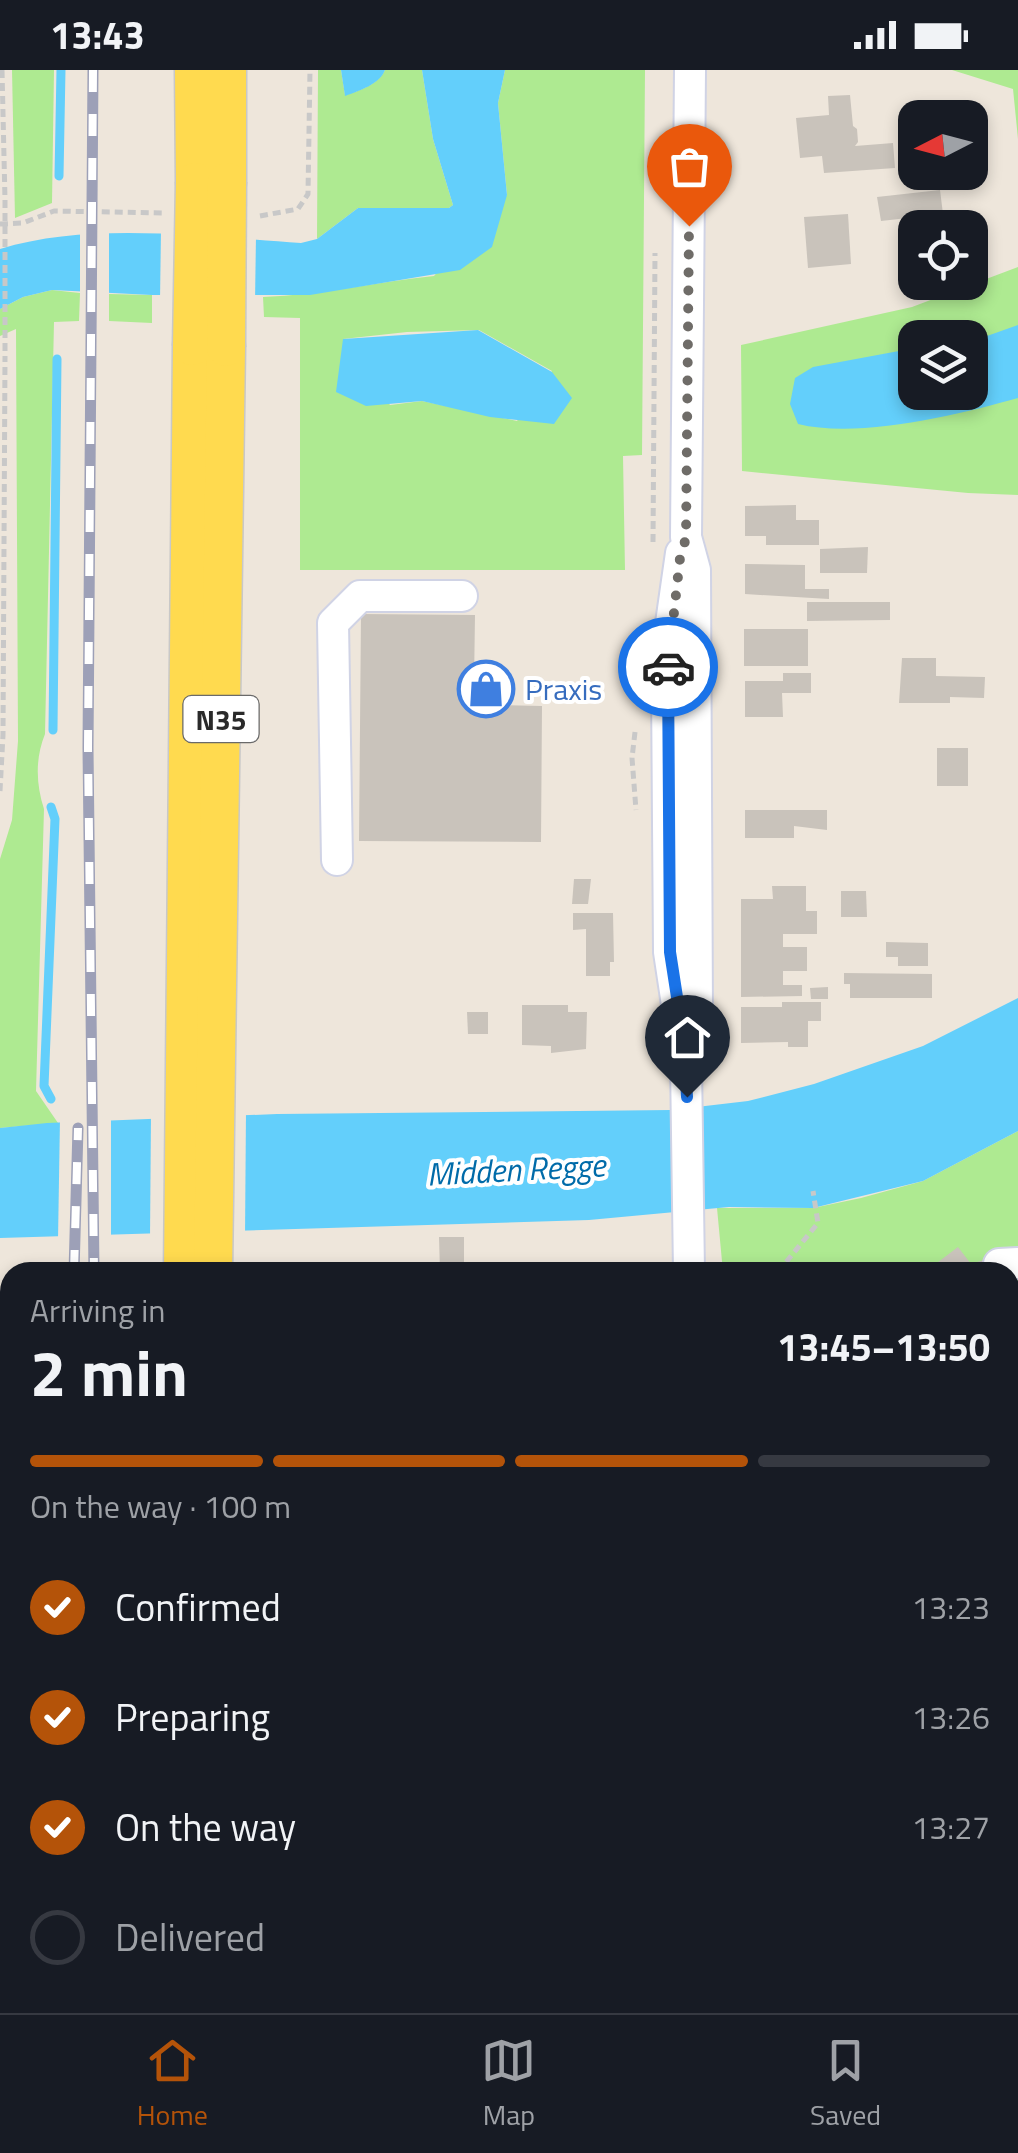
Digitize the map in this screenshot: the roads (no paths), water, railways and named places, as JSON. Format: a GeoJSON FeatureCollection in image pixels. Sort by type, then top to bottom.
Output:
{"type":"FeatureCollection","features":[{"type":"Feature","properties":{"kind":"main road","name":"N35"},"geometry":{"type":"LineString","coordinates":[[194,70],[211,182]]}},
{"type":"Feature","properties":{"kind":"main road","name":"N35"},"geometry":{"type":"LineString","coordinates":[[198,1262],[211,182],[227,70]]}},
{"type":"Feature","properties":{"kind":"street"},"geometry":{"type":"LineString","coordinates":[[689,1262],[686,1064],[697,1014],[668,826],[696,570],[686,538],[690,70]]}},
{"type":"Feature","properties":{"kind":"street"},"geometry":{"type":"LineString","coordinates":[[338,860],[333,624],[360,596],[462,596]]}},
{"type":"Feature","properties":{"kind":"water"},"geometry":{"type":"Polygon","coordinates":[[[341,70],[385,70],[374,83],[345,96],[341,70]]]}},
{"type":"Feature","properties":{"kind":"water"},"geometry":{"type":"Polygon","coordinates":[[[422,70],[505,70],[498,103],[507,195],[492,247],[460,270],[310,295],[152,295],[52,290],[23,297],[0,309],[0,249],[35,240],[149,233],[301,243],[317,239],[358,208],[449,208],[453,205],[433,139],[422,70]]]}},
{"type":"Feature","properties":{"kind":"water"},"geometry":{"type":"Polygon","coordinates":[[[1018,325],[1018,398],[988,406],[988,336],[1018,325]]]}},
{"type":"Feature","properties":{"kind":"water"},"geometry":{"type":"Polygon","coordinates":[[[478,330],[552,372],[572,398],[554,424],[490,417],[422,401],[366,406],[336,392],[343,339],[478,330]]]}},
{"type":"Feature","properties":{"kind":"water"},"geometry":{"type":"Polygon","coordinates":[[[898,351],[898,410],[971,410],[878,427],[822,428],[798,424],[790,404],[795,378],[813,367],[898,351]]]}},
{"type":"Feature","properties":{"kind":"water","name":"Midden Regge"},"geometry":{"type":"Polygon","coordinates":[[[1018,998],[1018,1131],[923,1181],[813,1208],[729,1207],[589,1220],[0,1238],[0,1128],[277,1114],[671,1110],[748,1101],[814,1084],[923,1046],[1018,998]]]}},
{"type":"Feature","properties":{"kind":"waterway"},"geometry":{"type":"LineString","coordinates":[[59,176],[61,70]]}},
{"type":"Feature","properties":{"kind":"waterway"},"geometry":{"type":"LineString","coordinates":[[53,730],[57,359]]}},
{"type":"Feature","properties":{"kind":"waterway"},"geometry":{"type":"LineString","coordinates":[[51,807],[55,819],[44,1086],[51,1099]]}},
{"type":"Feature","properties":{"kind":"railway"},"geometry":{"type":"LineString","coordinates":[[93,70],[88,748],[94,1262]]}},
{"type":"Feature","properties":{"kind":"railway"},"geometry":{"type":"LineString","coordinates":[[74,1262],[78,1128]]}},
{"type":"Feature","properties":{"kind":"place","name":"Praxis"},"geometry":{"type":"Point","coordinates":[486,689]}}]}
